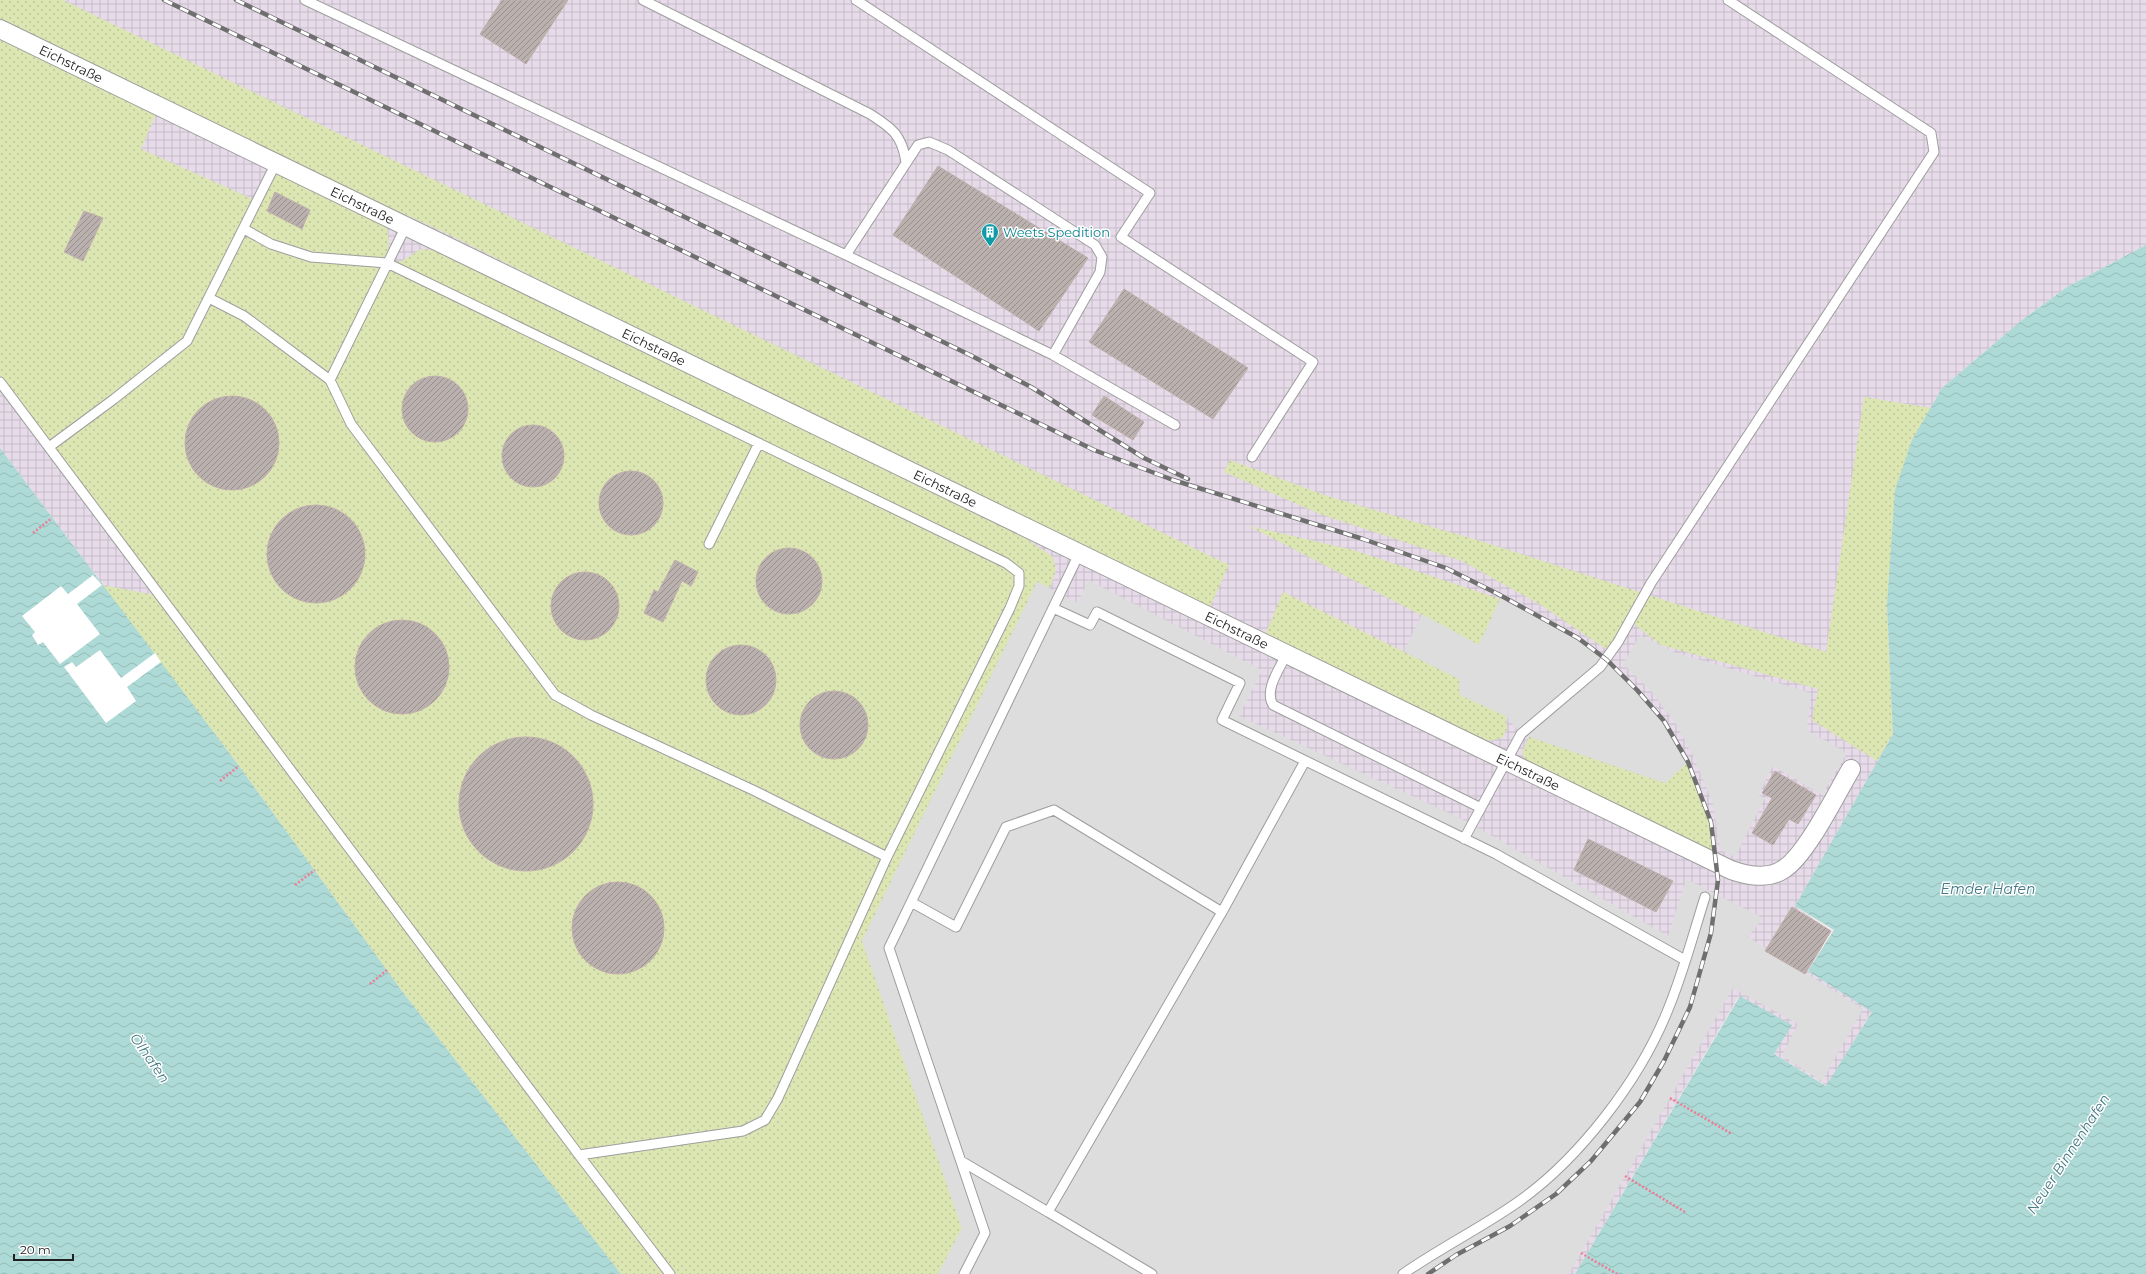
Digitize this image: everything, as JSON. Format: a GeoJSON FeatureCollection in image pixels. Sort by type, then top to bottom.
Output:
{"type":"FeatureCollection","features":[{"type":"Feature","properties":{"kind":"street","name":"Eichstraße"},"geometry":{"type":"LineString","coordinates":[[0,29],[1726,868],[1745,875],[1758,877],[1783,869],[1793,862],[1810,837],[1851,768]]}},
{"type":"Feature","properties":{"kind":"lane"},"geometry":{"type":"LineString","coordinates":[[305,0],[846,255],[1053,355],[1175,425]]}},
{"type":"Feature","properties":{"kind":"lane"},"geometry":{"type":"LineString","coordinates":[[643,0],[870,114],[892,128],[903,145],[906,162]]}},
{"type":"Feature","properties":{"kind":"lane"},"geometry":{"type":"LineString","coordinates":[[856,0],[1150,193],[1121,237],[1314,362],[1252,457]]}},
{"type":"Feature","properties":{"kind":"lane"},"geometry":{"type":"LineString","coordinates":[[1464,839],[1521,734],[1600,667],[1612,652],[1651,583],[1934,152],[1931,133],[1728,0]]}},
{"type":"Feature","properties":{"kind":"lane"},"geometry":{"type":"LineString","coordinates":[[846,255],[918,145],[929,142],[948,150],[1095,245],[1102,257],[1100,272],[1053,355]]}},
{"type":"Feature","properties":{"kind":"lane"},"geometry":{"type":"LineString","coordinates":[[49,447],[114,399],[187,341],[210,298],[276,163]]}},
{"type":"Feature","properties":{"kind":"lane"},"geometry":{"type":"LineString","coordinates":[[330,380],[406,226]]}},
{"type":"Feature","properties":{"kind":"lane"},"geometry":{"type":"LineString","coordinates":[[244,229],[271,244],[311,257],[387,262],[1006,563],[1019,573],[1019,586],[1010,608],[887,857],[778,1098],[765,1120],[743,1131],[579,1155]]}},
{"type":"Feature","properties":{"kind":"lane"},"geometry":{"type":"LineString","coordinates":[[210,298],[244,316],[330,380],[351,424],[556,695],[591,715],[756,791],[887,857]]}},
{"type":"Feature","properties":{"kind":"lane"},"geometry":{"type":"LineString","coordinates":[[0,382],[579,1155],[670,1274]]}},
{"type":"Feature","properties":{"kind":"lane"},"geometry":{"type":"LineString","coordinates":[[709,544],[759,443]]}},
{"type":"Feature","properties":{"kind":"lane"},"geometry":{"type":"LineString","coordinates":[[964,1274],[985,1233],[889,948],[1079,554]]}},
{"type":"Feature","properties":{"kind":"lane"},"geometry":{"type":"LineString","coordinates":[[1053,608],[1090,625],[1096,612],[1240,683],[1222,720],[1496,854],[1685,960]]}},
{"type":"Feature","properties":{"kind":"lane"},"geometry":{"type":"LineString","coordinates":[[1286,655],[1270,690],[1270,699],[1273,705],[1481,808]]}},
{"type":"Feature","properties":{"kind":"lane"},"geometry":{"type":"LineString","coordinates":[[1048,1212],[1222,912],[1306,761]]}},
{"type":"Feature","properties":{"kind":"lane"},"geometry":{"type":"LineString","coordinates":[[911,902],[956,927],[1006,827],[1054,810],[1222,912]]}},
{"type":"Feature","properties":{"kind":"lane"},"geometry":{"type":"LineString","coordinates":[[1403,1274],[1518,1202],[1557,1169],[1593,1130],[1619,1098],[1645,1058],[1667,1012],[1705,897]]}},
{"type":"Feature","properties":{"kind":"lane"},"geometry":{"type":"LineString","coordinates":[[961,1161],[1152,1274]]}},
{"type":"Feature","properties":{"kind":"path"},"geometry":{"type":"LineString","coordinates":[[33,533],[52,518]]}},
{"type":"Feature","properties":{"kind":"path"},"geometry":{"type":"LineString","coordinates":[[220,781],[239,766]]}},
{"type":"Feature","properties":{"kind":"path"},"geometry":{"type":"LineString","coordinates":[[295,885],[315,870]]}},
{"type":"Feature","properties":{"kind":"path"},"geometry":{"type":"LineString","coordinates":[[370,984],[387,970]]}},
{"type":"Feature","properties":{"kind":"path"},"geometry":{"type":"LineString","coordinates":[[1670,1098],[1732,1134]]}},
{"type":"Feature","properties":{"kind":"path"},"geometry":{"type":"LineString","coordinates":[[1625,1176],[1685,1212]]}},
{"type":"Feature","properties":{"kind":"path"},"geometry":{"type":"LineString","coordinates":[[1581,1253],[1617,1274]]}},
{"type":"Feature","properties":{"kind":"shaded area"},"geometry":{"type":"Polygon","coordinates":[[[0,0],[2146,0],[2146,245],[2067,287],[2022,320],[1942,388],[1912,440],[1887,605],[1893,734],[1795,906],[1831,931],[1808,971],[1872,1011],[1827,1086],[1774,1054],[1791,1025],[1739,996],[1575,1274],[621,1274],[0,448],[0,0]]]}},
{"type":"Feature","properties":{"kind":"shaded area"},"geometry":{"type":"Polygon","coordinates":[[[1088,580],[1262,670],[1239,716],[1464,820],[1668,936],[1686,879],[1763,918],[1748,937],[1863,1009],[1822,1081],[1782,1056],[1798,1024],[1733,988],[1569,1274],[938,1274],[962,1228],[862,941],[1037,582],[1078,603],[1088,580]]]}},
{"type":"Feature","properties":{"kind":"shaded area"},"geometry":{"type":"Polygon","coordinates":[[[1500,599],[1533,613],[1578,638],[1607,660],[1637,690],[1664,721],[1688,762],[1665,783],[1521,734],[1506,716],[1460,695],[1459,679],[1404,651],[1422,614],[1479,645],[1500,599]]]}},
{"type":"Feature","properties":{"kind":"shaded area"},"geometry":{"type":"Polygon","coordinates":[[[1640,635],[1674,652],[1811,693],[1807,730],[1847,753],[1822,795],[1773,766],[1758,795],[1765,798],[1735,857],[1720,850],[1713,804],[1695,760],[1676,724],[1650,690],[1623,664],[1640,635]]]}},
{"type":"Feature","properties":{"kind":"green space"},"geometry":{"type":"Polygon","coordinates":[[[0,0],[63,0],[1229,565],[1210,607],[632,326],[448,234],[402,213],[280,165],[387,228],[389,241],[388,262],[402,261],[421,249],[439,251],[1025,538],[1053,557],[1056,570],[1050,588],[1037,582],[862,941],[962,1228],[938,1274],[621,1274],[402,991],[239,766],[102,585],[160,596],[0,382],[0,0]],[[159,107],[141,149],[257,201],[276,163],[159,107]]]}},
{"type":"Feature","properties":{"kind":"green space"},"geometry":{"type":"Polygon","coordinates":[[[1864,397],[1931,408],[1912,440],[1887,605],[1893,734],[1877,761],[1812,720],[1818,689],[1661,645],[1630,621],[1612,653],[1541,605],[1462,561],[1320,514],[1224,472],[1230,460],[1330,497],[1487,543],[1826,652],[1864,397]]]}},
{"type":"Feature","properties":{"kind":"green space"},"geometry":{"type":"Polygon","coordinates":[[[1249,526],[1353,550],[1500,599],[1479,645],[1249,526]]]}},
{"type":"Feature","properties":{"kind":"green space"},"geometry":{"type":"Polygon","coordinates":[[[1283,592],[1459,679],[1460,695],[1506,716],[1507,729],[1502,738],[1488,741],[1479,739],[1265,635],[1283,592]]]}},
{"type":"Feature","properties":{"kind":"green space"},"geometry":{"type":"Polygon","coordinates":[[[1521,734],[1665,783],[1688,762],[1711,822],[1716,863],[1525,761],[1522,752],[1529,737],[1521,734]]]}},
{"type":"Feature","properties":{"kind":"water","name":"Emder Hafen"},"geometry":{"type":"Polygon","coordinates":[[[2146,245],[2146,1274],[1575,1274],[1740,996],[1792,1025],[1774,1054],[1826,1086],[1872,1012],[1808,971],[1834,930],[1795,906],[1893,734],[1887,605],[1895,490],[1912,440],[1942,388],[2022,320],[2067,287],[2146,245]]]}},
{"type":"Feature","properties":{"kind":"water","name":"Ölhafen"},"geometry":{"type":"Polygon","coordinates":[[[0,448],[239,766],[402,991],[621,1274],[0,1274],[0,448]]]}},
{"type":"Feature","properties":{"kind":"pier"},"geometry":{"type":"Polygon","coordinates":[[[93,575],[102,585],[77,604],[100,634],[60,664],[43,642],[38,645],[32,635],[35,632],[22,616],[61,586],[68,594],[93,575]]]}},
{"type":"Feature","properties":{"kind":"pier"},"geometry":{"type":"Polygon","coordinates":[[[100,650],[121,678],[155,653],[161,662],[127,687],[136,701],[106,723],[64,667],[72,662],[76,667],[100,650]]]}},
{"type":"Feature","properties":{"kind":"building"},"geometry":{"type":"Polygon","coordinates":[[[502,0],[568,0],[526,64],[480,34],[502,0]]]}},
{"type":"Feature","properties":{"kind":"building","name":"Weets Spedition"},"geometry":{"type":"Polygon","coordinates":[[[938,166],[1088,258],[1039,331],[893,235],[938,166]]]}},
{"type":"Feature","properties":{"kind":"building"},"geometry":{"type":"Polygon","coordinates":[[[275,192],[310,210],[302,229],[267,211],[275,192]]]}},
{"type":"Feature","properties":{"kind":"building"},"geometry":{"type":"Polygon","coordinates":[[[84,211],[103,218],[83,261],[64,252],[84,211]]]}},
{"type":"Feature","properties":{"kind":"building"},"geometry":{"type":"Polygon","coordinates":[[[1124,289],[1248,368],[1213,419],[1089,342],[1124,289]]]}},
{"type":"Feature","properties":{"kind":"building"},"geometry":{"type":"Polygon","coordinates":[[[435,376],[448,379],[458,386],[465,396],[468,409],[465,422],[458,432],[448,439],[435,442],[422,439],[412,432],[405,422],[402,409],[405,396],[412,386],[422,379],[435,376]]]}},
{"type":"Feature","properties":{"kind":"building"},"geometry":{"type":"Polygon","coordinates":[[[232,396],[250,400],[265,410],[275,425],[279,443],[275,461],[265,476],[250,486],[232,490],[214,486],[199,476],[189,461],[185,443],[189,425],[199,410],[214,400],[232,396]]]}},
{"type":"Feature","properties":{"kind":"building"},"geometry":{"type":"Polygon","coordinates":[[[1104,396],[1144,422],[1133,440],[1092,415],[1104,396]]]}},
{"type":"Feature","properties":{"kind":"building"},"geometry":{"type":"Polygon","coordinates":[[[533,425],[545,427],[555,434],[562,444],[564,456],[562,468],[555,478],[545,485],[533,487],[521,485],[511,478],[504,468],[502,456],[504,444],[511,434],[521,427],[533,425]]]}},
{"type":"Feature","properties":{"kind":"building"},"geometry":{"type":"Polygon","coordinates":[[[631,471],[649,476],[654,480],[658,485],[663,503],[658,521],[654,526],[649,530],[631,535],[613,530],[608,526],[604,521],[599,503],[604,485],[608,480],[613,476],[631,471]]]}},
{"type":"Feature","properties":{"kind":"building"},"geometry":{"type":"Polygon","coordinates":[[[316,505],[335,509],[351,519],[361,535],[365,554],[361,573],[351,589],[335,599],[316,603],[297,599],[281,589],[271,573],[267,554],[271,535],[281,519],[297,509],[316,505]]]}},
{"type":"Feature","properties":{"kind":"building"},"geometry":{"type":"Polygon","coordinates":[[[782,548],[796,548],[808,553],[817,562],[822,574],[820,594],[813,605],[796,614],[782,614],[770,609],[761,600],[756,588],[756,574],[761,562],[770,553],[782,548]]]}},
{"type":"Feature","properties":{"kind":"building"},"geometry":{"type":"Polygon","coordinates":[[[675,560],[698,572],[691,586],[682,581],[663,622],[644,613],[654,590],[658,592],[675,560]]]}},
{"type":"Feature","properties":{"kind":"building"},"geometry":{"type":"Polygon","coordinates":[[[585,572],[598,575],[609,582],[616,593],[619,606],[616,619],[609,630],[598,637],[585,640],[572,637],[561,630],[554,619],[551,606],[554,593],[561,582],[572,575],[585,572]]]}},
{"type":"Feature","properties":{"kind":"building"},"geometry":{"type":"Polygon","coordinates":[[[402,620],[420,623],[435,634],[446,649],[449,667],[446,685],[435,700],[420,711],[402,714],[384,711],[369,700],[358,685],[355,667],[358,649],[369,634],[384,623],[402,620]]]}},
{"type":"Feature","properties":{"kind":"building"},"geometry":{"type":"Polygon","coordinates":[[[741,645],[754,648],[766,655],[773,667],[776,680],[773,693],[766,705],[754,712],[741,715],[728,712],[716,705],[709,693],[706,680],[709,667],[716,655],[728,648],[741,645]]]}},
{"type":"Feature","properties":{"kind":"building"},"geometry":{"type":"Polygon","coordinates":[[[834,691],[847,694],[858,701],[865,712],[868,725],[865,738],[858,749],[847,756],[834,759],[821,756],[810,749],[803,738],[800,725],[803,712],[810,701],[821,694],[834,691]]]}},
{"type":"Feature","properties":{"kind":"building"},"geometry":{"type":"Polygon","coordinates":[[[533,737],[558,745],[569,752],[578,761],[588,778],[592,791],[592,817],[588,830],[578,847],[569,856],[552,866],[539,870],[519,871],[494,863],[483,856],[474,847],[464,830],[460,817],[459,797],[467,772],[474,761],[483,752],[500,742],[513,738],[533,737]]]}},
{"type":"Feature","properties":{"kind":"building"},"geometry":{"type":"Polygon","coordinates":[[[1775,771],[1816,795],[1798,824],[1789,819],[1773,845],[1752,833],[1772,798],[1762,793],[1775,771]]]}},
{"type":"Feature","properties":{"kind":"building"},"geometry":{"type":"Polygon","coordinates":[[[1588,839],[1673,881],[1656,912],[1574,870],[1588,839]]]}},
{"type":"Feature","properties":{"kind":"building"},"geometry":{"type":"Polygon","coordinates":[[[618,882],[636,885],[651,895],[661,910],[664,928],[661,946],[651,961],[636,971],[618,974],[600,971],[585,961],[575,946],[572,928],[575,910],[585,895],[600,885],[618,882]]]}},
{"type":"Feature","properties":{"kind":"building"},"geometry":{"type":"Polygon","coordinates":[[[1792,907],[1831,931],[1805,974],[1765,951],[1792,907]]]}},
{"type":"Feature","properties":{"kind":"railway"},"geometry":{"type":"LineString","coordinates":[[164,0],[1094,450],[1173,480],[1363,539],[1446,568],[1498,594],[1578,638],[1607,660],[1637,690],[1664,721],[1688,762],[1711,822],[1718,880],[1711,933],[1690,1007],[1664,1061],[1640,1102],[1591,1161],[1556,1194],[1510,1226],[1456,1255],[1428,1274]]}},
{"type":"Feature","properties":{"kind":"railway"},"geometry":{"type":"LineString","coordinates":[[236,0],[970,355],[1031,387],[1144,458],[1188,479]]}},
{"type":"Feature","properties":{"kind":"place","name":"Weets Spedition"},"geometry":{"type":"Point","coordinates":[990,247]}},
{"type":"Feature","properties":{"kind":"water label","name":"Neuer Binnenhafen"},"geometry":{"type":"Point","coordinates":[2068,1154]}}]}
